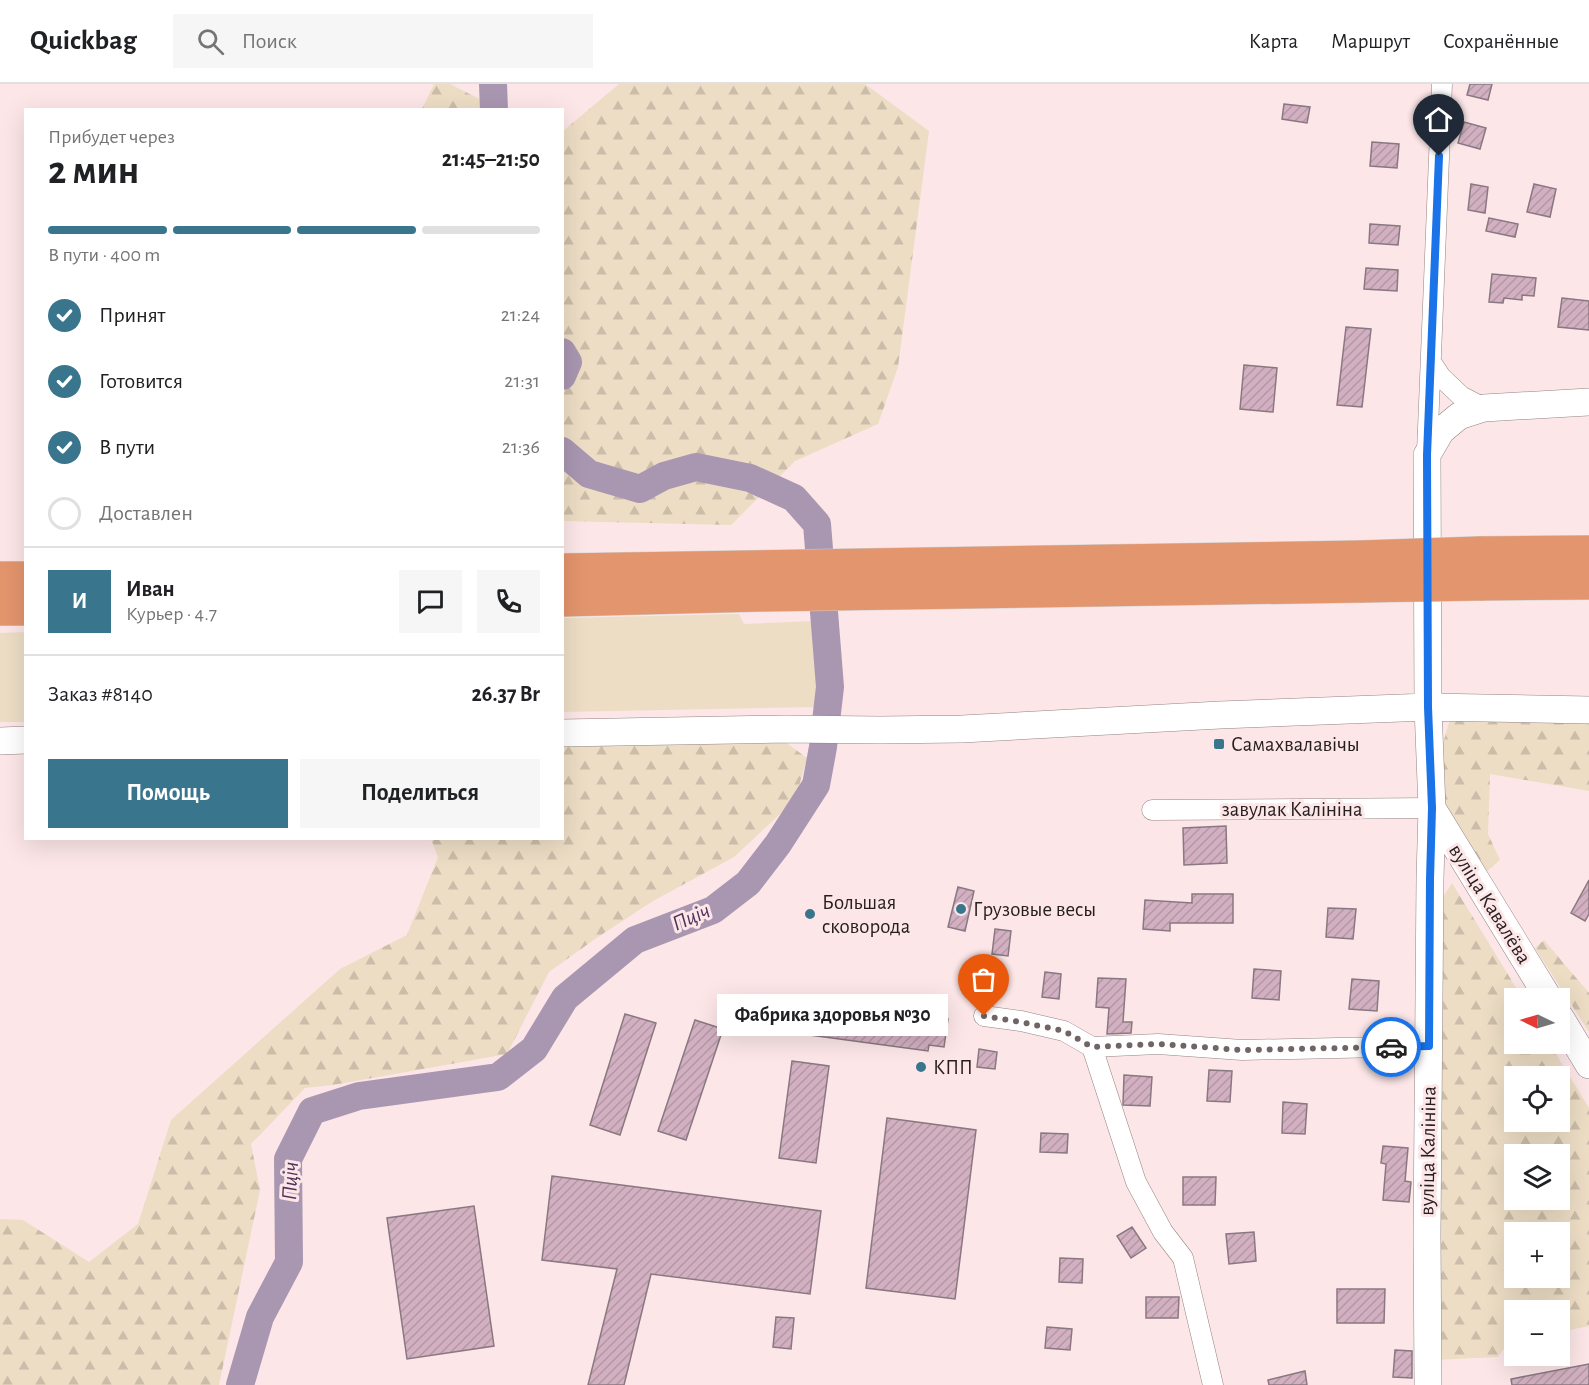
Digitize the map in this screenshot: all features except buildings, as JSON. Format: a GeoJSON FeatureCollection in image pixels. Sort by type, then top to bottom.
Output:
{"type":"FeatureCollection","features":[{"type":"Feature","properties":{"kind":"highway"},"geometry":{"type":"LineString","coordinates":[[564,570],[761,581],[1479,569],[1589,552]]}},
{"type":"Feature","properties":{"kind":"highway"},"geometry":{"type":"LineString","coordinates":[[1479,569],[1589,584]]}},
{"type":"Feature","properties":{"kind":"highway"},"geometry":{"type":"LineString","coordinates":[[0,578],[24,578]]}},
{"type":"Feature","properties":{"kind":"highway"},"geometry":{"type":"LineString","coordinates":[[564,600],[761,581]]}},
{"type":"Feature","properties":{"kind":"highway"},"geometry":{"type":"LineString","coordinates":[[0,609],[24,609]]}},
{"type":"Feature","properties":{"kind":"street"},"geometry":{"type":"LineString","coordinates":[[1427,455],[1442,84]]}},
{"type":"Feature","properties":{"kind":"street"},"geometry":{"type":"LineString","coordinates":[[1431,362],[1441,377],[1461,396],[1484,408]]}},
{"type":"Feature","properties":{"kind":"street"},"geometry":{"type":"LineString","coordinates":[[1427,455],[1441,431],[1460,416],[1484,408],[1589,402]]}},
{"type":"Feature","properties":{"kind":"street","name":"вуліца Калініна"},"geometry":{"type":"LineString","coordinates":[[1427,455],[1428,707],[1432,808],[1426,1233],[1428,1385]]}},
{"type":"Feature","properties":{"kind":"street"},"geometry":{"type":"LineString","coordinates":[[564,733],[962,729],[1220,715],[1428,707],[1589,710]]}},
{"type":"Feature","properties":{"kind":"street"},"geometry":{"type":"LineString","coordinates":[[0,741],[24,740]]}},
{"type":"Feature","properties":{"kind":"street","name":"завулак Калініна"},"geometry":{"type":"LineString","coordinates":[[1152,810],[1432,808]]}},
{"type":"Feature","properties":{"kind":"street","name":"вуліца Кавалёва"},"geometry":{"type":"LineString","coordinates":[[1432,808],[1542,988]]}},
{"type":"Feature","properties":{"kind":"street"},"geometry":{"type":"LineString","coordinates":[[984,1016],[1064,1031],[1092,1047],[1158,1044],[1242,1050],[1429,1046]]}},
{"type":"Feature","properties":{"kind":"street"},"geometry":{"type":"LineString","coordinates":[[1570,1034],[1589,1065]]}},
{"type":"Feature","properties":{"kind":"street"},"geometry":{"type":"LineString","coordinates":[[1092,1047],[1136,1182],[1163,1232],[1183,1258],[1213,1385]]}},
{"type":"Feature","properties":{"kind":"green space"},"geometry":{"type":"Polygon","coordinates":[[[434,84],[450,84],[497,108],[422,108],[434,84]]]}},
{"type":"Feature","properties":{"kind":"green space"},"geometry":{"type":"Polygon","coordinates":[[[619,84],[865,84],[929,131],[898,367],[878,424],[795,461],[731,525],[564,521],[564,130],[619,84]]]}},
{"type":"Feature","properties":{"kind":"green space"},"geometry":{"type":"Polygon","coordinates":[[[739,614],[744,624],[815,621],[823,686],[818,707],[564,712],[564,618],[739,614]]]}},
{"type":"Feature","properties":{"kind":"green space"},"geometry":{"type":"Polygon","coordinates":[[[24,632],[24,722],[0,722],[0,633],[24,632]]]}},
{"type":"Feature","properties":{"kind":"green space"},"geometry":{"type":"Polygon","coordinates":[[[1450,719],[1589,719],[1589,791],[1490,774],[1488,834],[1500,860],[1486,872],[1432,782],[1450,719]]]}},
{"type":"Feature","properties":{"kind":"green space"},"geometry":{"type":"Polygon","coordinates":[[[781,739],[807,758],[795,800],[734,857],[653,901],[549,972],[507,1054],[305,1088],[251,1144],[260,1190],[219,1385],[0,1385],[0,1219],[23,1220],[89,1262],[138,1224],[171,1120],[340,969],[407,935],[438,857],[431,840],[564,840],[564,745],[781,739]]]}},
{"type":"Feature","properties":{"kind":"green space"},"geometry":{"type":"Polygon","coordinates":[[[1452,883],[1516,988],[1504,988],[1504,1054],[1556,1054],[1563,1066],[1504,1066],[1504,1132],[1570,1132],[1570,1077],[1589,1108],[1589,1326],[1570,1330],[1570,1300],[1504,1300],[1504,1349],[1498,1357],[1434,1360],[1443,897],[1452,883]]]}},
{"type":"Feature","properties":{"kind":"green space"},"geometry":{"type":"Polygon","coordinates":[[[1544,940],[1589,993],[1589,1032],[1570,1002],[1570,988],[1561,988],[1535,948],[1544,940]]]}},
{"type":"Feature","properties":{"kind":"waterway","name":"Пціч"},"geometry":{"type":"LineString","coordinates":[[493,84],[494,108]]}},
{"type":"Feature","properties":{"kind":"waterway","name":"Пціч"},"geometry":{"type":"LineString","coordinates":[[564,355],[568,362],[564,371]]}},
{"type":"Feature","properties":{"kind":"waterway","name":"Пціч"},"geometry":{"type":"LineString","coordinates":[[240,1385],[260,1317],[289,1262],[288,1159],[312,1111],[359,1096],[498,1077],[534,1049],[565,998],[635,940],[713,910],[748,883],[778,844],[816,785],[830,687],[817,524],[794,498],[750,478],[696,467],[664,476],[640,489],[589,474],[564,453]]}},
{"type":"Feature","properties":{"kind":"way so far"},"geometry":{"type":"LineString","coordinates":[[984,1016],[1064,1031],[1092,1047],[1158,1044],[1242,1050],[1391,1047]]}},
{"type":"Feature","properties":{"kind":"place","name":"Самахвалавічы"},"geometry":{"type":"Point","coordinates":[1219,744]}},
{"type":"Feature","properties":{"kind":"place","name":"Грузовые весы"},"geometry":{"type":"Point","coordinates":[961,909]}},
{"type":"Feature","properties":{"kind":"place","name":"Большая сковорода"},"geometry":{"type":"Point","coordinates":[810,914]}},
{"type":"Feature","properties":{"kind":"place","name":"Фабрика здоровья №30"},"geometry":{"type":"Point","coordinates":[984,1016]}},
{"type":"Feature","properties":{"kind":"place","name":"КПП"},"geometry":{"type":"Point","coordinates":[921,1067]}},
{"type":"Feature","properties":{"kind":"route"},"geometry":{"type":"LineString","coordinates":[[1391,1047],[1429,1046],[1432,808],[1428,707],[1427,455],[1439,156]]}}]}
